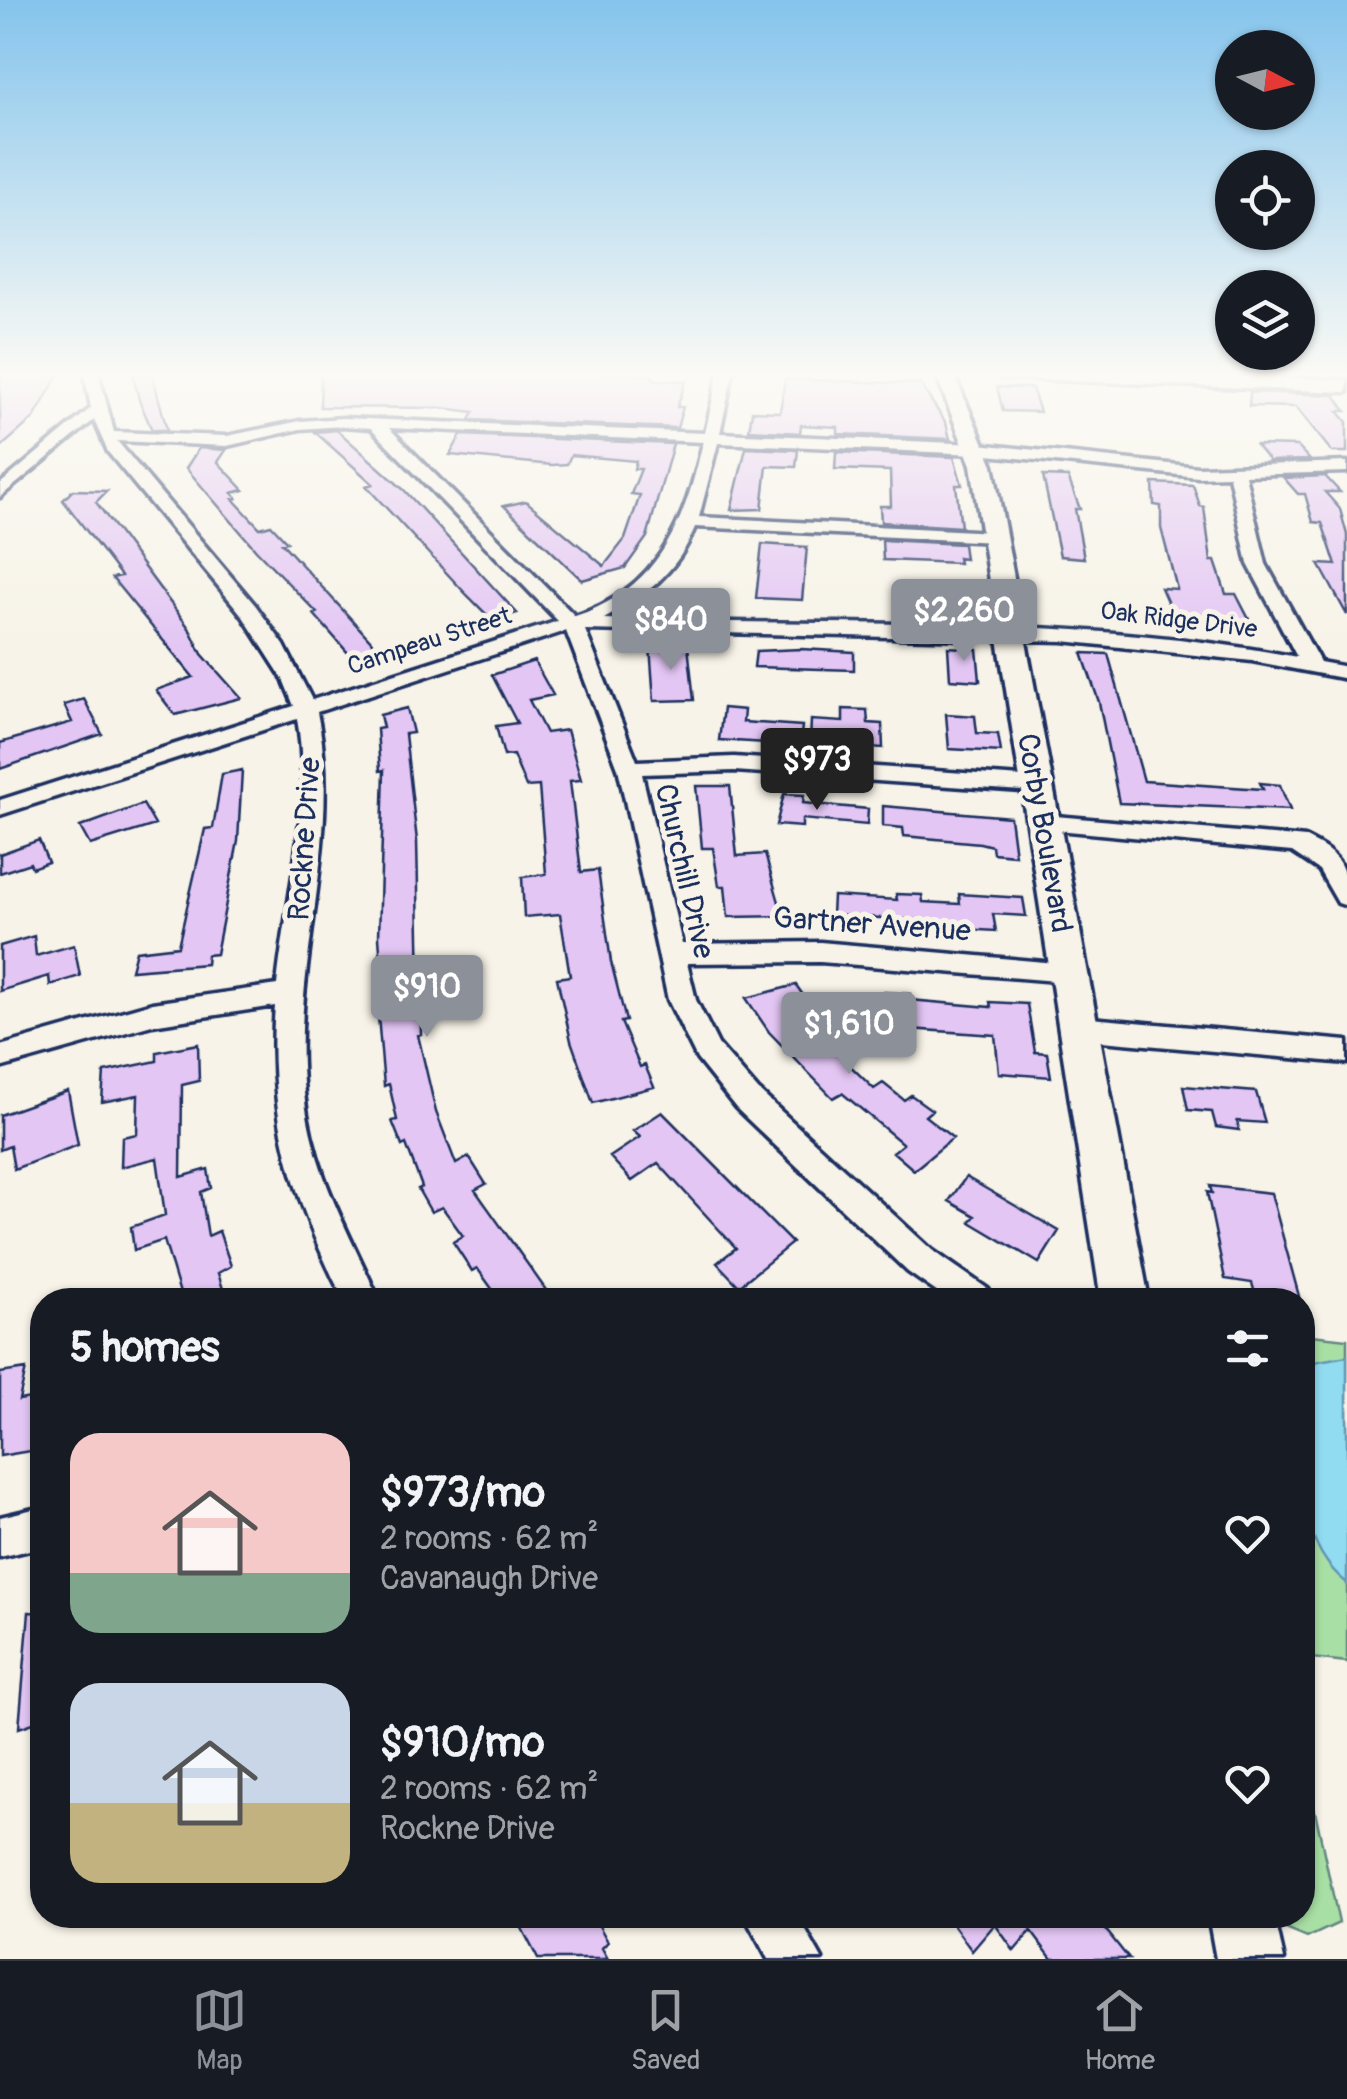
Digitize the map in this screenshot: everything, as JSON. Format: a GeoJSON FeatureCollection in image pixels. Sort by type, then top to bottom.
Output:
{"type":"FeatureCollection","features":[{"type":"Feature","properties":{"kind":"street"},"geometry":{"type":"LineString","coordinates":[[0,492],[34,463]]}},
{"type":"Feature","properties":{"kind":"street","name":"Rockne Drive"},"geometry":{"type":"LineString","coordinates":[[128,463],[277,650],[305,709],[312,759],[311,804],[286,1045],[298,1151],[312,1196],[356,1288]]}},
{"type":"Feature","properties":{"kind":"street","name":"Churchill Drive"},"geometry":{"type":"LineString","coordinates":[[415,463],[578,624],[628,768],[682,1000],[708,1051],[746,1099],[920,1261],[959,1288]]}},
{"type":"Feature","properties":{"kind":"street","name":"Campeau Street"},"geometry":{"type":"LineString","coordinates":[[0,808],[578,624],[658,578],[678,556],[703,463]]}},
{"type":"Feature","properties":{"kind":"street","name":"Corby Boulevard"},"geometry":{"type":"LineString","coordinates":[[981,463],[1122,1288]]}},
{"type":"Feature","properties":{"kind":"street"},"geometry":{"type":"LineString","coordinates":[[1127,463],[1236,474],[1347,467]]}},
{"type":"Feature","properties":{"kind":"street"},"geometry":{"type":"LineString","coordinates":[[1236,474],[1257,564],[1311,664]]}},
{"type":"Feature","properties":{"kind":"street"},"geometry":{"type":"LineString","coordinates":[[689,522],[994,538]]}},
{"type":"Feature","properties":{"kind":"street","name":"Oak Ridge Drive"},"geometry":{"type":"LineString","coordinates":[[578,624],[1010,630],[1188,642],[1347,673]]}},
{"type":"Feature","properties":{"kind":"street"},"geometry":{"type":"LineString","coordinates":[[628,768],[734,764],[1037,785]]}},
{"type":"Feature","properties":{"kind":"street"},"geometry":{"type":"LineString","coordinates":[[1044,824],[1297,844],[1320,854],[1336,870],[1347,897]]}},
{"type":"Feature","properties":{"kind":"street","name":"Gartner Avenue"},"geometry":{"type":"LineString","coordinates":[[670,954],[741,948],[808,950],[1069,972]]}},
{"type":"Feature","properties":{"kind":"street"},"geometry":{"type":"LineString","coordinates":[[0,1057],[152,1014],[291,993]]}},
{"type":"Feature","properties":{"kind":"street"},"geometry":{"type":"LineString","coordinates":[[1078,1028],[1347,1052]]}},
{"type":"Feature","properties":{"kind":"street"},"geometry":{"type":"LineString","coordinates":[[0,1536],[30,1530]]}},
{"type":"Feature","properties":{"kind":"street"},"geometry":{"type":"LineString","coordinates":[[777,1928],[797,1959]]}},
{"type":"Feature","properties":{"kind":"street"},"geometry":{"type":"LineString","coordinates":[[1244,1928],[1250,1959]]}},
{"type":"Feature","properties":{"kind":"green space"},"geometry":{"type":"Polygon","coordinates":[[[1315,1335],[1347,1339],[1347,1662],[1315,1658],[1315,1335]]]}},
{"type":"Feature","properties":{"kind":"green space"},"geometry":{"type":"Polygon","coordinates":[[[1315,1811],[1339,1923],[1307,1938],[1283,1928],[1315,1928],[1315,1811]]]}},
{"type":"Feature","properties":{"kind":"water"},"geometry":{"type":"Polygon","coordinates":[[[1347,1356],[1347,1583],[1327,1563],[1315,1540],[1315,1362],[1347,1356]]]}},
{"type":"Feature","properties":{"kind":"building"},"geometry":{"type":"Polygon","coordinates":[[[189,463],[219,463],[244,490],[232,493],[237,498],[233,499],[260,528],[271,525],[287,542],[282,543],[382,653],[356,662],[186,468],[189,463]]]}},
{"type":"Feature","properties":{"kind":"building"},"geometry":{"type":"Polygon","coordinates":[[[350,463],[374,463],[404,490],[517,613],[492,620],[366,486],[373,484],[350,463]]]}},
{"type":"Feature","properties":{"kind":"building"},"geometry":{"type":"Polygon","coordinates":[[[635,463],[668,463],[647,537],[625,568],[582,580],[504,506],[526,501],[604,566],[625,539],[640,495],[631,494],[641,469],[634,469],[635,463]]]}},
{"type":"Feature","properties":{"kind":"building"},"geometry":{"type":"Polygon","coordinates":[[[742,463],[796,463],[796,467],[767,466],[762,509],[731,510],[742,463]]]}},
{"type":"Feature","properties":{"kind":"building"},"geometry":{"type":"Polygon","coordinates":[[[835,463],[956,463],[962,485],[956,485],[961,527],[881,522],[880,506],[891,506],[890,471],[835,469],[835,463]]]}},
{"type":"Feature","properties":{"kind":"building"},"geometry":{"type":"Polygon","coordinates":[[[1043,476],[1068,477],[1080,509],[1075,509],[1084,558],[1060,556],[1043,476]]]}},
{"type":"Feature","properties":{"kind":"building"},"geometry":{"type":"Polygon","coordinates":[[[1325,476],[1340,492],[1325,492],[1340,509],[1347,535],[1347,615],[1319,564],[1336,565],[1322,523],[1313,522],[1305,494],[1298,494],[1284,478],[1325,476]]]}},
{"type":"Feature","properties":{"kind":"building"},"geometry":{"type":"Polygon","coordinates":[[[1153,483],[1193,485],[1200,506],[1204,507],[1211,561],[1215,561],[1226,594],[1236,594],[1253,627],[1174,617],[1161,588],[1177,589],[1161,528],[1161,506],[1154,505],[1153,483]]]}},
{"type":"Feature","properties":{"kind":"building"},"geometry":{"type":"Polygon","coordinates":[[[73,490],[107,491],[96,502],[189,628],[202,654],[241,698],[175,715],[156,690],[193,677],[112,578],[121,576],[63,500],[73,490]]]}},
{"type":"Feature","properties":{"kind":"building"},"geometry":{"type":"Polygon","coordinates":[[[882,540],[963,544],[965,559],[958,558],[959,563],[883,560],[882,540]]]}},
{"type":"Feature","properties":{"kind":"building"},"geometry":{"type":"Polygon","coordinates":[[[762,544],[807,547],[802,600],[756,598],[762,544]]]}},
{"type":"Feature","properties":{"kind":"building"},"geometry":{"type":"Polygon","coordinates":[[[650,646],[688,646],[694,700],[654,701],[650,646]]]}},
{"type":"Feature","properties":{"kind":"building"},"geometry":{"type":"Polygon","coordinates":[[[948,647],[977,649],[980,681],[950,679],[948,647]]]}},
{"type":"Feature","properties":{"kind":"building"},"geometry":{"type":"Polygon","coordinates":[[[756,651],[854,652],[854,670],[754,667],[756,651]]]}},
{"type":"Feature","properties":{"kind":"building"},"geometry":{"type":"Polygon","coordinates":[[[1082,653],[1108,654],[1144,781],[1263,789],[1260,783],[1280,785],[1290,810],[1119,803],[1099,702],[1082,653]]]}},
{"type":"Feature","properties":{"kind":"building"},"geometry":{"type":"Polygon","coordinates":[[[534,661],[553,695],[529,700],[546,733],[567,730],[581,780],[570,781],[581,872],[598,870],[611,962],[626,1021],[621,1022],[640,1067],[645,1065],[654,1087],[593,1103],[571,1041],[557,978],[570,976],[560,914],[524,917],[522,877],[546,874],[539,786],[526,787],[513,755],[504,756],[496,726],[517,723],[492,675],[534,661]]]}},
{"type":"Feature","properties":{"kind":"building"},"geometry":{"type":"Polygon","coordinates":[[[84,699],[102,734],[0,769],[0,743],[72,722],[64,705],[84,699]]]}},
{"type":"Feature","properties":{"kind":"building"},"geometry":{"type":"Polygon","coordinates":[[[407,708],[413,733],[405,734],[417,841],[421,1034],[418,1035],[436,1112],[456,1164],[469,1157],[486,1184],[475,1190],[544,1288],[491,1288],[477,1268],[472,1271],[453,1242],[463,1236],[442,1207],[431,1212],[418,1189],[422,1187],[406,1144],[402,1146],[392,1121],[397,1120],[389,1084],[384,1086],[377,1004],[377,979],[382,978],[379,937],[384,770],[380,771],[380,715],[407,708]]]}},
{"type":"Feature","properties":{"kind":"building"},"geometry":{"type":"Polygon","coordinates":[[[723,708],[744,710],[743,722],[802,726],[800,745],[719,740],[723,708]]]}},
{"type":"Feature","properties":{"kind":"building"},"geometry":{"type":"Polygon","coordinates":[[[843,709],[867,710],[868,723],[882,724],[883,748],[810,743],[811,720],[843,722],[843,709]]]}},
{"type":"Feature","properties":{"kind":"building"},"geometry":{"type":"Polygon","coordinates":[[[946,714],[975,716],[977,733],[998,734],[1001,752],[949,749],[946,714]]]}},
{"type":"Feature","properties":{"kind":"building"},"geometry":{"type":"Polygon","coordinates":[[[242,770],[238,841],[216,954],[207,955],[206,964],[131,970],[136,951],[178,946],[205,829],[213,828],[222,774],[242,770]]]}},
{"type":"Feature","properties":{"kind":"building"},"geometry":{"type":"Polygon","coordinates":[[[696,786],[730,786],[737,856],[765,854],[783,916],[728,917],[725,886],[719,886],[713,848],[702,848],[696,786]]]}},
{"type":"Feature","properties":{"kind":"building"},"geometry":{"type":"Polygon","coordinates":[[[784,794],[804,795],[803,803],[868,809],[867,825],[802,819],[802,827],[776,825],[784,794]]]}},
{"type":"Feature","properties":{"kind":"building"},"geometry":{"type":"Polygon","coordinates":[[[143,804],[155,825],[90,845],[80,827],[143,804]]]}},
{"type":"Feature","properties":{"kind":"building"},"geometry":{"type":"Polygon","coordinates":[[[883,806],[1010,817],[1015,855],[993,853],[992,846],[980,843],[904,836],[903,828],[883,826],[883,806]]]}},
{"type":"Feature","properties":{"kind":"building"},"geometry":{"type":"Polygon","coordinates":[[[39,840],[48,862],[32,868],[30,863],[0,873],[0,854],[39,840]]]}},
{"type":"Feature","properties":{"kind":"building"},"geometry":{"type":"Polygon","coordinates":[[[896,894],[922,895],[923,902],[960,904],[959,894],[1023,898],[1026,916],[993,914],[996,931],[963,929],[962,923],[832,915],[833,896],[897,900],[896,894]]]}},
{"type":"Feature","properties":{"kind":"building"},"geometry":{"type":"Polygon","coordinates":[[[34,936],[36,956],[74,945],[80,976],[50,985],[49,976],[0,991],[0,946],[34,936]]]}},
{"type":"Feature","properties":{"kind":"building"},"geometry":{"type":"Polygon","coordinates":[[[796,985],[812,1008],[797,1014],[874,1089],[883,1083],[904,1100],[911,1095],[932,1110],[925,1116],[953,1138],[914,1170],[893,1152],[903,1144],[842,1093],[833,1098],[769,1032],[746,998],[796,985]]]}},
{"type":"Feature","properties":{"kind":"building"},"geometry":{"type":"Polygon","coordinates":[[[883,992],[910,994],[910,1000],[991,1007],[990,1002],[1027,1004],[1035,1052],[1047,1053],[1051,1077],[999,1073],[995,1035],[851,1025],[852,997],[883,999],[883,992]]]}},
{"type":"Feature","properties":{"kind":"building"},"geometry":{"type":"Polygon","coordinates":[[[198,1044],[199,1081],[182,1085],[181,1177],[208,1169],[211,1188],[201,1192],[208,1236],[219,1231],[231,1266],[218,1273],[223,1288],[178,1288],[164,1240],[134,1250],[131,1227],[165,1215],[157,1158],[121,1167],[122,1137],[137,1134],[138,1095],[102,1102],[104,1072],[157,1061],[157,1052],[198,1044]]]}},
{"type":"Feature","properties":{"kind":"building"},"geometry":{"type":"Polygon","coordinates":[[[1183,1086],[1256,1092],[1265,1123],[1237,1121],[1239,1130],[1216,1127],[1212,1112],[1188,1110],[1183,1086]]]}},
{"type":"Feature","properties":{"kind":"building"},"geometry":{"type":"Polygon","coordinates":[[[68,1091],[78,1145],[14,1169],[10,1146],[0,1150],[0,1115],[68,1091]]]}},
{"type":"Feature","properties":{"kind":"building"},"geometry":{"type":"Polygon","coordinates":[[[662,1112],[792,1243],[739,1286],[717,1263],[736,1248],[658,1163],[632,1181],[610,1157],[640,1137],[633,1131],[662,1112]]]}},
{"type":"Feature","properties":{"kind":"building"},"geometry":{"type":"Polygon","coordinates":[[[966,1177],[1059,1231],[1039,1263],[970,1222],[975,1216],[949,1201],[966,1177]]]}},
{"type":"Feature","properties":{"kind":"building"},"geometry":{"type":"Polygon","coordinates":[[[1210,1186],[1271,1193],[1297,1288],[1253,1288],[1252,1283],[1225,1279],[1207,1192],[1212,1193],[1210,1186]]]}},
{"type":"Feature","properties":{"kind":"building"},"geometry":{"type":"Polygon","coordinates":[[[26,1369],[19,1400],[30,1398],[30,1451],[0,1456],[0,1373],[26,1369]]]}},
{"type":"Feature","properties":{"kind":"building"},"geometry":{"type":"Polygon","coordinates":[[[29,1612],[30,1612],[30,1724],[19,1728],[29,1612]]]}},
{"type":"Feature","properties":{"kind":"building"},"geometry":{"type":"Polygon","coordinates":[[[522,1928],[600,1928],[608,1942],[602,1948],[608,1959],[538,1959],[522,1928]]]}},
{"type":"Feature","properties":{"kind":"building"},"geometry":{"type":"Polygon","coordinates":[[[955,1928],[992,1928],[972,1951],[955,1928]]]}},
{"type":"Feature","properties":{"kind":"building"},"geometry":{"type":"Polygon","coordinates":[[[998,1928],[1104,1928],[1129,1959],[1052,1959],[1031,1931],[1014,1951],[998,1928]]]}}]}
